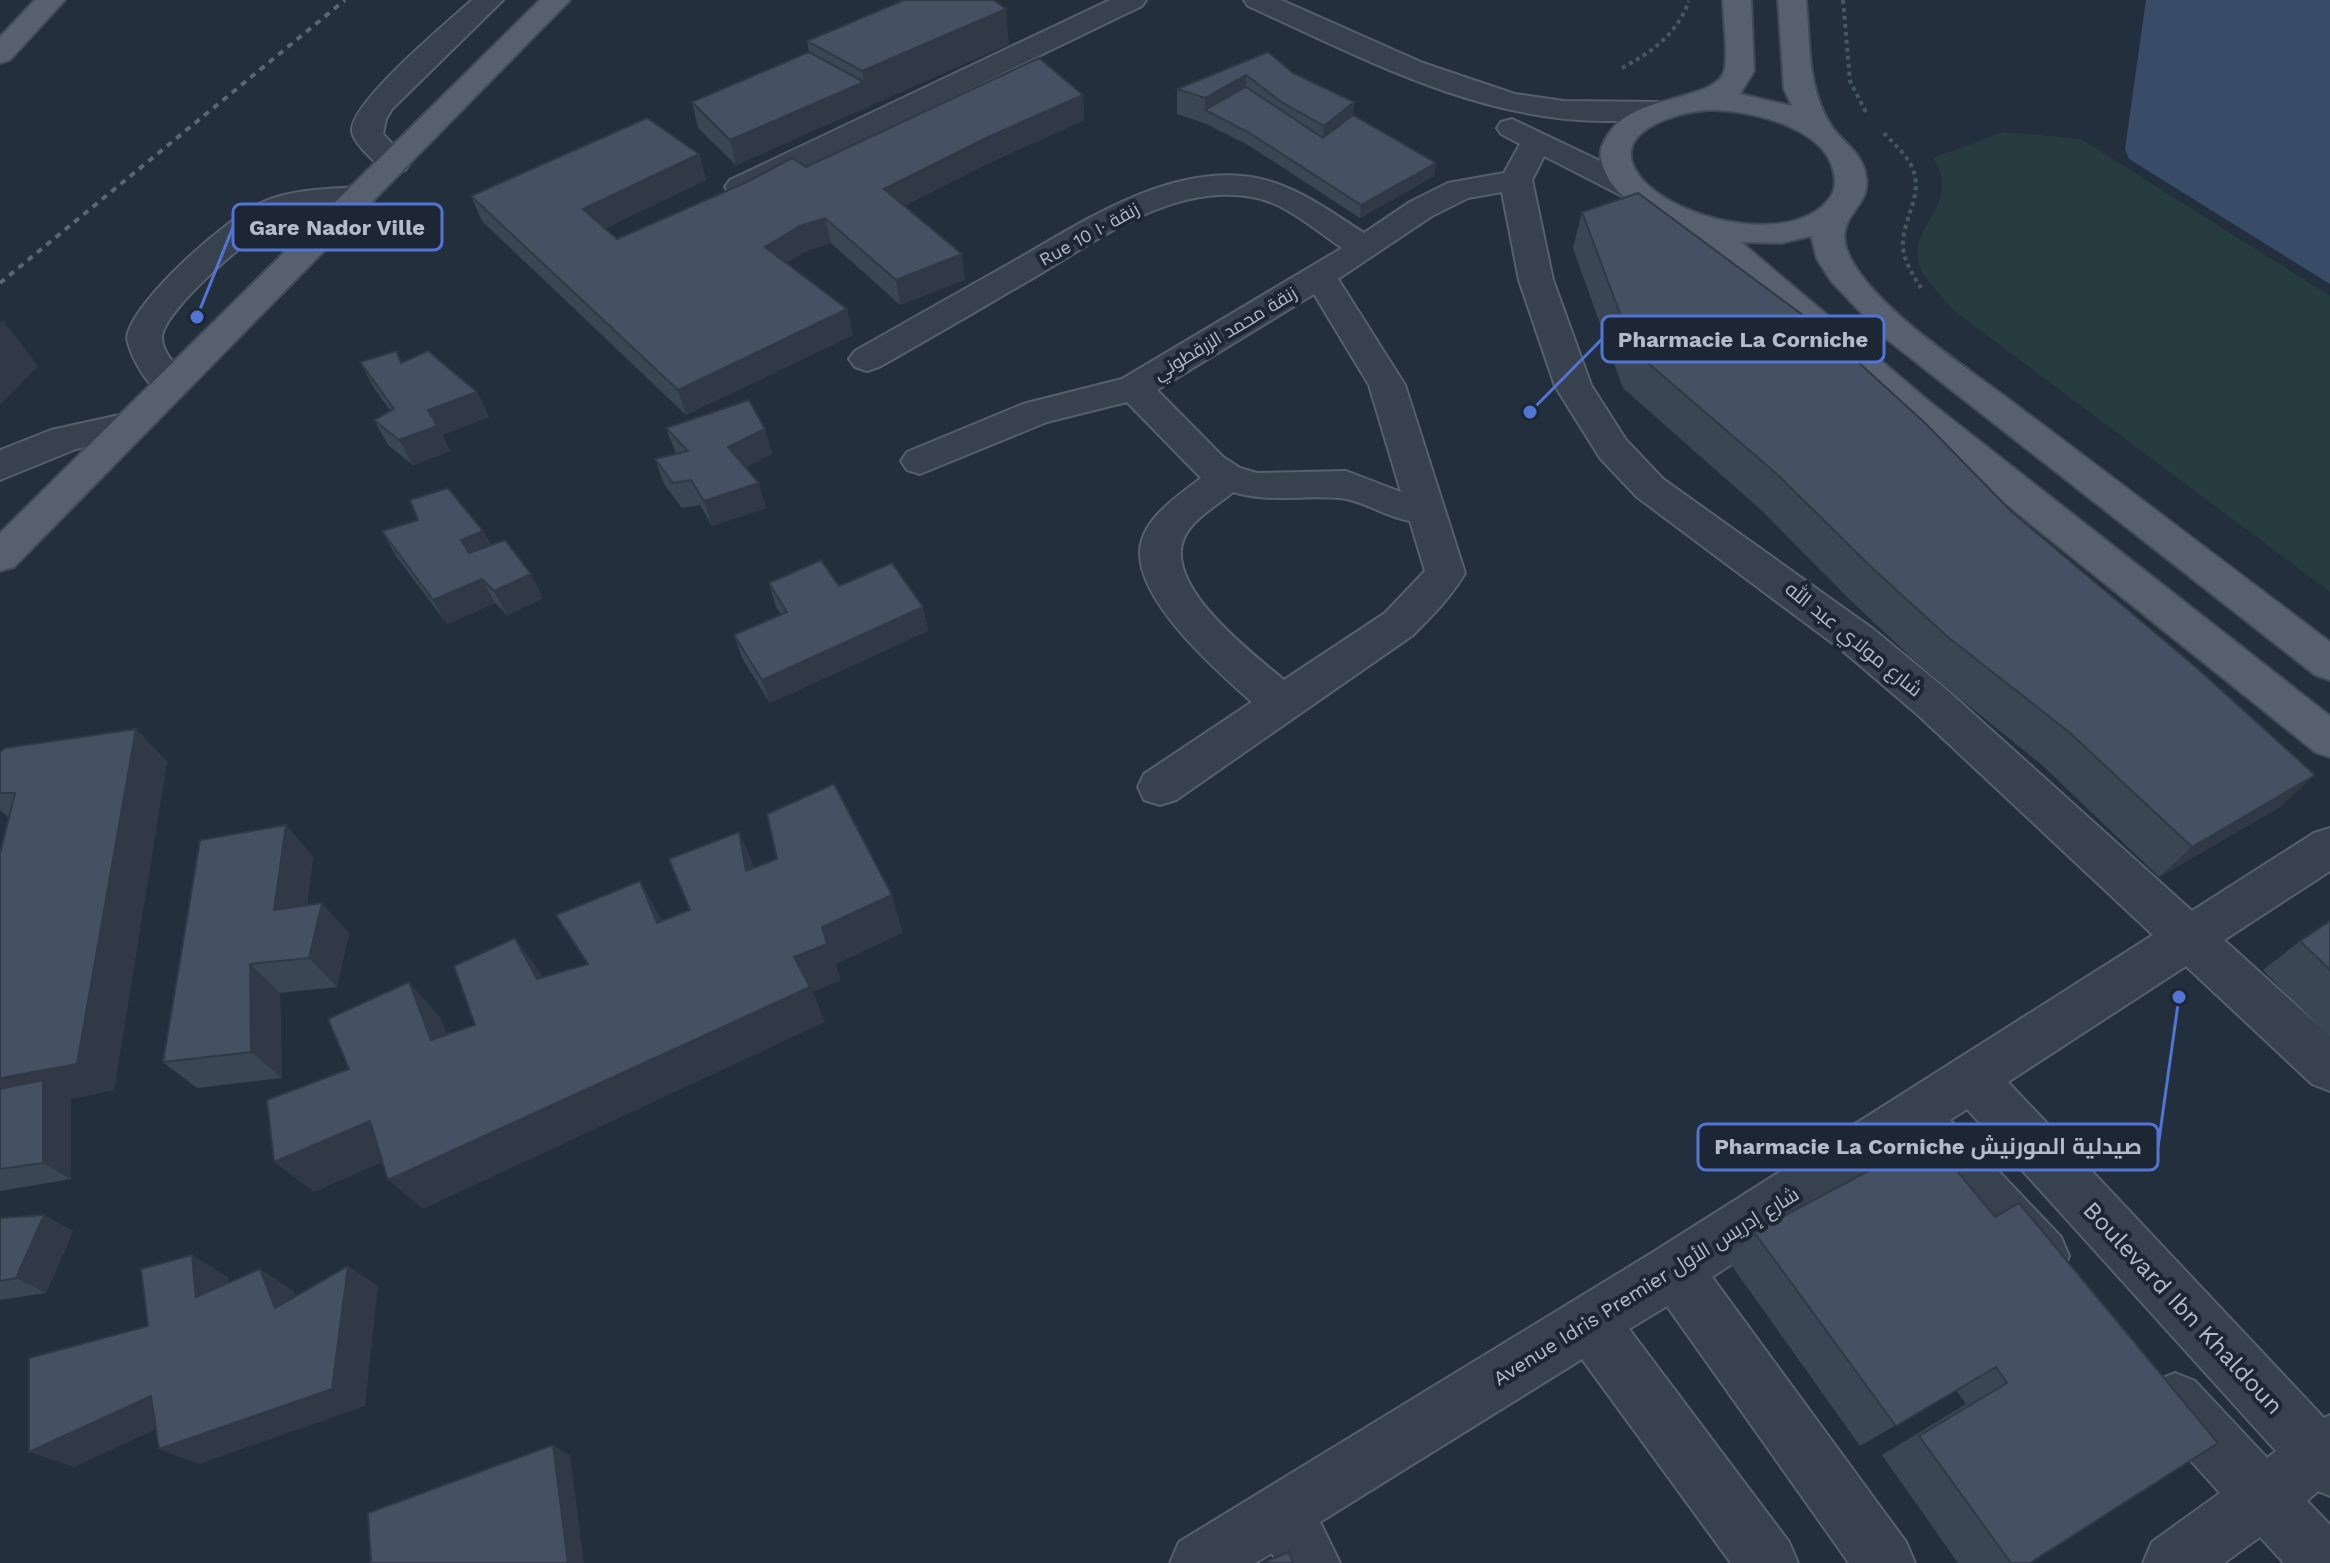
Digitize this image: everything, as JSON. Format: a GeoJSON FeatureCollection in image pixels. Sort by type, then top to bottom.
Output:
{"type":"FeatureCollection","features":[{"type":"Feature","properties":{"kind":"main road"},"geometry":{"type":"LineString","coordinates":[[0,54],[51,0]]}},
{"type":"Feature","properties":{"kind":"main road"},"geometry":{"type":"LineString","coordinates":[[0,557],[556,0]]}},
{"type":"Feature","properties":{"kind":"main road"},"geometry":{"type":"LineString","coordinates":[[1708,101],[1730,87],[1739,71],[1737,0]]}},
{"type":"Feature","properties":{"kind":"main road"},"geometry":{"type":"LineString","coordinates":[[1792,0],[1799,89],[1817,129]]}},
{"type":"Feature","properties":{"kind":"main road"},"geometry":{"type":"LineString","coordinates":[[2330,664],[1886,320],[1858,291],[1828,246],[1828,231],[1834,214],[1850,195],[1853,173],[1841,150],[1817,129],[1772,110],[1747,104],[1708,101],[1657,111],[1625,130],[1618,143],[1617,158],[1622,173],[1633,189],[1658,208],[1691,223],[1729,249],[1843,350],[2330,740]]}},
{"type":"Feature","properties":{"kind":"main road"},"geometry":{"type":"LineString","coordinates":[[1691,223],[1731,233],[1771,234],[1807,228],[1834,214]]}},
{"type":"Feature","properties":{"kind":"street"},"geometry":{"type":"LineString","coordinates":[[394,163],[367,134],[366,126],[375,110],[390,91],[489,0]]}},
{"type":"Feature","properties":{"kind":"street"},"geometry":{"type":"LineString","coordinates":[[717,199],[1132,0]]}},
{"type":"Feature","properties":{"kind":"street"},"geometry":{"type":"LineString","coordinates":[[1258,0],[1403,65],[1510,102],[1580,111],[1657,111]]}},
{"type":"Feature","properties":{"kind":"street"},"geometry":{"type":"LineString","coordinates":[[1403,65],[1537,141],[1633,189]]}},
{"type":"Feature","properties":{"kind":"street"},"geometry":{"type":"LineString","coordinates":[[1516,180],[1537,141]]}},
{"type":"Feature","properties":{"kind":"street","name":"زنقة محمد الزرقطوني"},"geometry":{"type":"LineString","coordinates":[[920,461],[1036,413],[1134,388],[1365,248],[1421,209],[1459,190],[1516,180]]}},
{"type":"Feature","properties":{"kind":"street","name":"شارع مولاي عبد الله"},"geometry":{"type":"LineString","coordinates":[[1516,180],[1536,280],[1553,334],[1573,386],[1613,449],[1650,488],[1858,640],[1933,703],[2330,1068]]}},
{"type":"Feature","properties":{"kind":"street","name":"Rue 10 زنقة ١٠"},"geometry":{"type":"LineString","coordinates":[[867,359],[1128,210],[1209,187],[1243,186],[1284,196],[1365,248]]}},
{"type":"Feature","properties":{"kind":"street"},"geometry":{"type":"LineString","coordinates":[[173,384],[148,353],[144,333],[154,311],[252,220],[275,208],[314,200],[360,197]]}},
{"type":"Feature","properties":{"kind":"street"},"geometry":{"type":"LineString","coordinates":[[1160,787],[1399,624],[1430,594],[1445,573],[1387,385],[1320,276]]}},
{"type":"Feature","properties":{"kind":"street"},"geometry":{"type":"LineString","coordinates":[[1134,388],[1210,466],[1227,477],[1257,486],[1346,484],[1396,505],[1424,510]]}},
{"type":"Feature","properties":{"kind":"street"},"geometry":{"type":"LineString","coordinates":[[0,467],[47,443],[88,431],[133,424]]}},
{"type":"Feature","properties":{"kind":"street"},"geometry":{"type":"LineString","coordinates":[[1227,477],[1166,531],[1160,551],[1161,571],[1175,598],[1201,628],[1282,703]]}},
{"type":"Feature","properties":{"kind":"street","name":"Avenue Idris Premier شارع إدريس الأول"},"geometry":{"type":"LineString","coordinates":[[1200,1563],[1674,1270],[2330,847]]}},
{"type":"Feature","properties":{"kind":"street","name":"Boulevard Ibn Khaldoun"},"geometry":{"type":"LineString","coordinates":[[1971,1078],[2326,1455]]}},
{"type":"Feature","properties":{"kind":"street"},"geometry":{"type":"LineString","coordinates":[[1913,1117],[2078,1296]]}},
{"type":"Feature","properties":{"kind":"street"},"geometry":{"type":"LineString","coordinates":[[1674,1270],[1885,1563]]}},
{"type":"Feature","properties":{"kind":"street"},"geometry":{"type":"LineString","coordinates":[[1590,1323],[1768,1563]]}},
{"type":"Feature","properties":{"kind":"street"},"geometry":{"type":"LineString","coordinates":[[2140,1363],[2324,1563]]}},
{"type":"Feature","properties":{"kind":"street"},"geometry":{"type":"LineString","coordinates":[[2173,1563],[2326,1455]]}},
{"type":"Feature","properties":{"kind":"street"},"geometry":{"type":"LineString","coordinates":[[1281,1511],[1310,1563]]}},
{"type":"Feature","properties":{"kind":"path"},"geometry":{"type":"LineString","coordinates":[[1843,0],[1850,81],[1867,114]]}},
{"type":"Feature","properties":{"kind":"path"},"geometry":{"type":"LineString","coordinates":[[1877,125],[1907,157],[1914,171],[1917,186],[1915,203],[1902,234],[1903,251],[1909,270],[1927,295]]}},
{"type":"Feature","properties":{"kind":"green space"},"geometry":{"type":"Polygon","coordinates":[[[2003,132],[2081,139],[2330,296],[2330,592],[1953,310],[1929,282],[1921,270],[1918,250],[1942,188],[1941,174],[1933,158],[2003,132]]]}},
{"type":"Feature","properties":{"kind":"water"},"geometry":{"type":"Polygon","coordinates":[[[2146,0],[2330,0],[2330,284],[2129,159],[2125,149],[2146,0]]]}},
{"type":"Feature","properties":{"kind":"building"},"geometry":{"type":"Polygon","coordinates":[[[904,0],[994,0],[1006,9],[862,71],[807,41],[904,0]]]}},
{"type":"Feature","properties":{"kind":"building"},"geometry":{"type":"Polygon","coordinates":[[[809,52],[864,82],[730,140],[692,102],[809,52]]]}},
{"type":"Feature","properties":{"kind":"building"},"geometry":{"type":"Polygon","coordinates":[[[1268,52],[1293,73],[1354,102],[1324,126],[1280,101],[1246,75],[1205,98],[1177,89],[1268,52]]]}},
{"type":"Feature","properties":{"kind":"building"},"geometry":{"type":"Polygon","coordinates":[[[1039,58],[1083,95],[986,138],[884,189],[962,254],[896,280],[825,218],[800,226],[765,247],[847,309],[678,390],[471,196],[647,118],[699,154],[583,209],[617,239],[747,182],[792,158],[806,167],[1039,58]]]}},
{"type":"Feature","properties":{"kind":"building"},"geometry":{"type":"Polygon","coordinates":[[[1246,87],[1323,138],[1353,115],[1436,163],[1361,205],[1248,132],[1205,110],[1246,87]]]}},
{"type":"Feature","properties":{"kind":"building"},"geometry":{"type":"Polygon","coordinates":[[[1638,193],[1823,330],[1925,423],[2012,512],[2197,668],[2315,775],[2192,847],[2069,732],[1949,638],[1778,475],[1634,351],[1582,212],[1638,193]]]}},
{"type":"Feature","properties":{"kind":"building"},"geometry":{"type":"Polygon","coordinates":[[[396,351],[401,363],[428,351],[477,392],[428,410],[437,426],[399,440],[374,420],[394,409],[360,362],[396,351]]]}},
{"type":"Feature","properties":{"kind":"building"},"geometry":{"type":"Polygon","coordinates":[[[749,400],[765,429],[728,447],[759,483],[704,501],[691,480],[673,483],[655,459],[688,451],[666,428],[749,400]]]}},
{"type":"Feature","properties":{"kind":"building"},"geometry":{"type":"Polygon","coordinates":[[[448,488],[483,531],[461,540],[469,553],[505,540],[531,574],[494,591],[482,579],[433,600],[382,531],[418,520],[410,500],[448,488]]]}},
{"type":"Feature","properties":{"kind":"building"},"geometry":{"type":"Polygon","coordinates":[[[821,560],[839,586],[892,563],[923,607],[762,680],[734,635],[787,612],[769,583],[821,560]]]}},
{"type":"Feature","properties":{"kind":"building"},"geometry":{"type":"Polygon","coordinates":[[[136,729],[77,1064],[0,1078],[0,854],[15,793],[0,793],[0,752],[5,748],[136,729]]]}},
{"type":"Feature","properties":{"kind":"building"},"geometry":{"type":"Polygon","coordinates":[[[834,784],[892,895],[822,927],[827,944],[794,957],[810,987],[388,1180],[370,1121],[274,1162],[267,1100],[349,1069],[328,1019],[409,982],[431,1040],[475,1025],[454,966],[515,938],[537,979],[588,964],[556,915],[640,881],[657,923],[690,910],[669,859],[739,832],[746,871],[777,859],[767,814],[834,784]]]}},
{"type":"Feature","properties":{"kind":"building"},"geometry":{"type":"Polygon","coordinates":[[[286,825],[274,910],[322,903],[309,958],[250,964],[251,1052],[163,1062],[200,840],[286,825]]]}},
{"type":"Feature","properties":{"kind":"building"},"geometry":{"type":"Polygon","coordinates":[[[2330,921],[2330,970],[2300,941],[2330,921]]]}},
{"type":"Feature","properties":{"kind":"building"},"geometry":{"type":"Polygon","coordinates":[[[43,1080],[43,1163],[0,1169],[0,1089],[43,1080]]]}},
{"type":"Feature","properties":{"kind":"building"},"geometry":{"type":"Polygon","coordinates":[[[1930,1138],[1995,1217],[2019,1203],[2218,1443],[2030,1563],[2011,1563],[1919,1436],[2007,1383],[1996,1367],[1896,1426],[1754,1232],[1930,1138]]]}},
{"type":"Feature","properties":{"kind":"building"},"geometry":{"type":"Polygon","coordinates":[[[44,1215],[16,1278],[0,1281],[0,1218],[44,1215]]]}},
{"type":"Feature","properties":{"kind":"building"},"geometry":{"type":"Polygon","coordinates":[[[192,1255],[196,1297],[260,1269],[275,1308],[348,1266],[332,1389],[159,1449],[151,1396],[29,1452],[29,1358],[148,1326],[141,1269],[192,1255]]]}},
{"type":"Feature","properties":{"kind":"building"},"geometry":{"type":"Polygon","coordinates":[[[553,1445],[568,1563],[371,1563],[368,1513],[553,1445]]]}},
{"type":"Feature","properties":{"kind":"building"},"geometry":{"type":"Polygon","coordinates":[[[1289,1552],[1293,1563],[1262,1563],[1289,1552]]]}},
{"type":"Feature","properties":{"kind":"railway"},"geometry":{"type":"LineString","coordinates":[[0,283],[345,0]]}},
{"type":"Feature","properties":{"kind":"place","name":"Gare Nador Ville"},"geometry":{"type":"Point","coordinates":[197,317]}},
{"type":"Feature","properties":{"kind":"place","name":"Pharmacie La Corniche"},"geometry":{"type":"Point","coordinates":[1530,412]}},
{"type":"Feature","properties":{"kind":"place","name":"Pharmacie La Corniche صيدلية المورنيش"},"geometry":{"type":"Point","coordinates":[2179,997]}}]}
